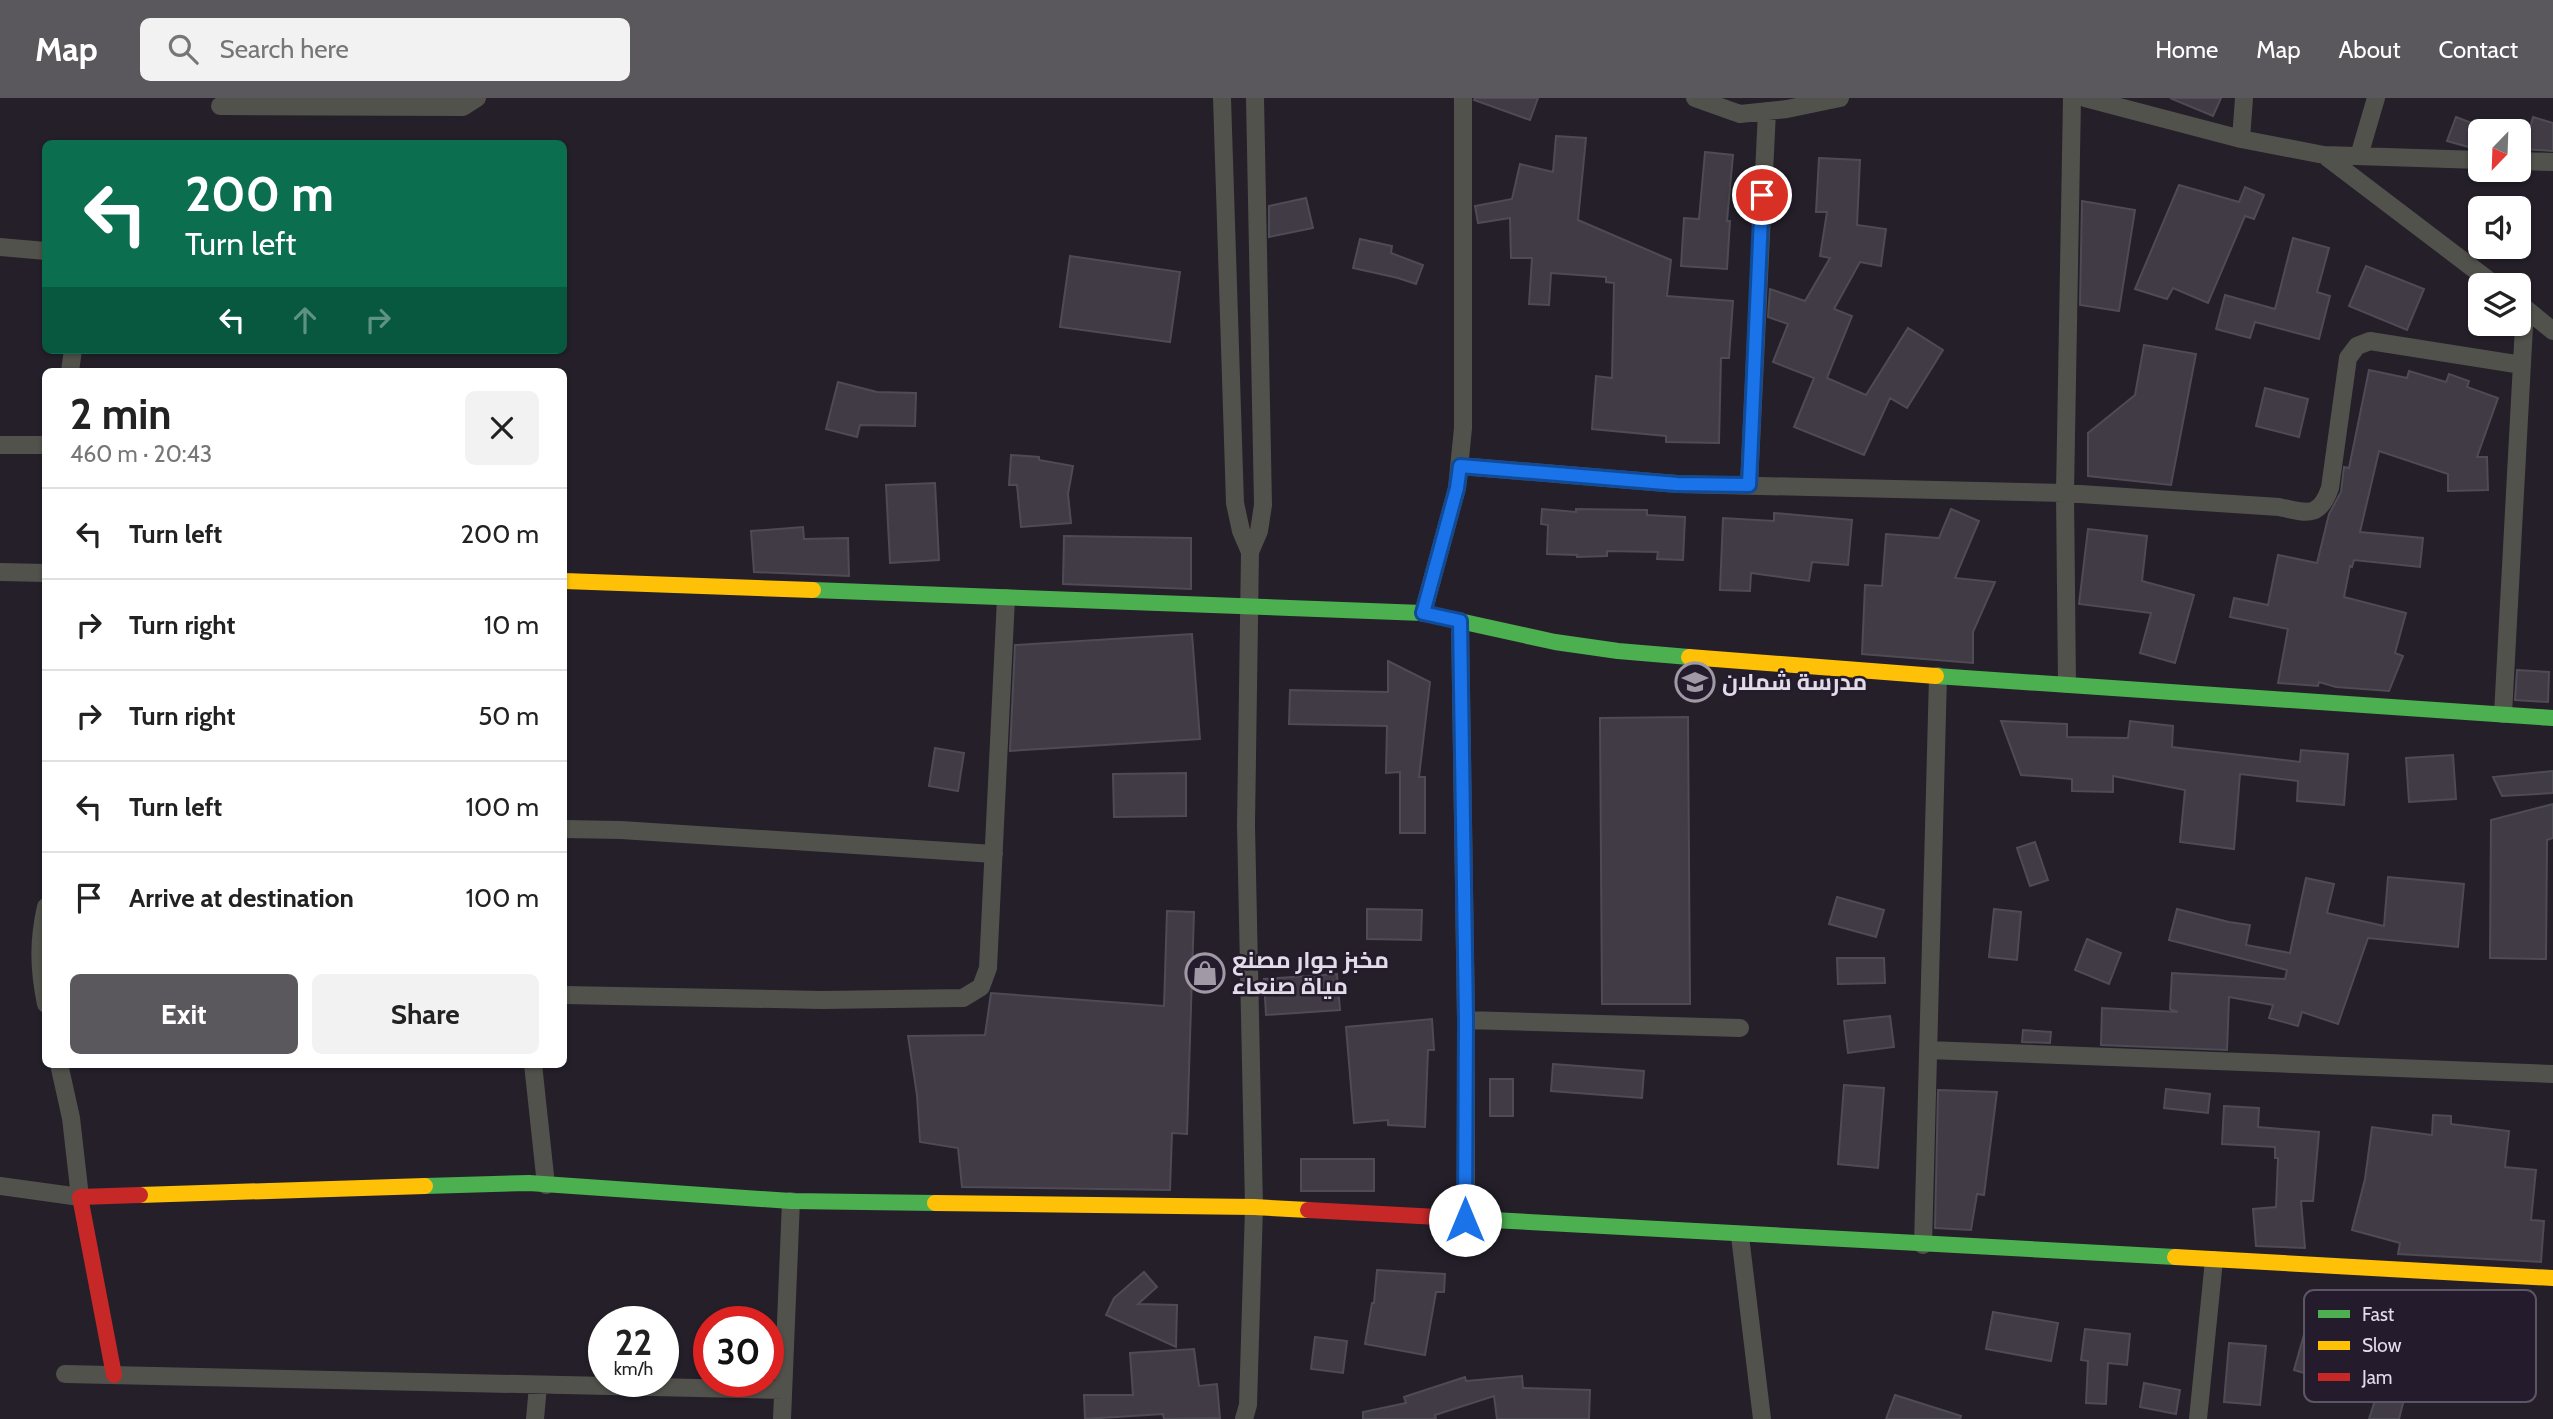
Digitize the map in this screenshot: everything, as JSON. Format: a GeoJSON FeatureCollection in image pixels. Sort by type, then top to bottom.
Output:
{"type":"FeatureCollection","features":[{"type":"Feature","properties":{"kind":"street"},"geometry":{"type":"LineString","coordinates":[[220,106],[463,107],[477,98]]}},
{"type":"Feature","properties":{"kind":"street"},"geometry":{"type":"LineString","coordinates":[[1222,98],[1235,503],[1241,531],[1250,552]]}},
{"type":"Feature","properties":{"kind":"street"},"geometry":{"type":"LineString","coordinates":[[1244,1419],[1248,1405],[1254,1208],[1246,825],[1250,552],[1262,521],[1263,505],[1255,98]]}},
{"type":"Feature","properties":{"kind":"street"},"geometry":{"type":"LineString","coordinates":[[1423,613],[1457,488],[1460,466],[1463,98]]}},
{"type":"Feature","properties":{"kind":"street"},"geometry":{"type":"LineString","coordinates":[[1695,98],[1740,114],[1840,98]]}},
{"type":"Feature","properties":{"kind":"street"},"geometry":{"type":"LineString","coordinates":[[2067,684],[2065,493],[2072,98]]}},
{"type":"Feature","properties":{"kind":"street"},"geometry":{"type":"LineString","coordinates":[[2085,98],[2241,139],[2324,155],[2468,160]]}},
{"type":"Feature","properties":{"kind":"street"},"geometry":{"type":"LineString","coordinates":[[2241,139],[2244,98]]}},
{"type":"Feature","properties":{"kind":"street"},"geometry":{"type":"LineString","coordinates":[[2359,156],[2376,98]]}},
{"type":"Feature","properties":{"kind":"street"},"geometry":{"type":"LineString","coordinates":[[1749,485],[1767,111]]}},
{"type":"Feature","properties":{"kind":"street"},"geometry":{"type":"LineString","coordinates":[[2324,155],[2479,273]]}},
{"type":"Feature","properties":{"kind":"street"},"geometry":{"type":"LineString","coordinates":[[2531,161],[2553,162]]}},
{"type":"Feature","properties":{"kind":"street"},"geometry":{"type":"LineString","coordinates":[[0,247],[42,251]]}},
{"type":"Feature","properties":{"kind":"street"},"geometry":{"type":"LineString","coordinates":[[2531,313],[2553,331]]}},
{"type":"Feature","properties":{"kind":"street"},"geometry":{"type":"LineString","coordinates":[[2502,714],[2522,336]]}},
{"type":"Feature","properties":{"kind":"street"},"geometry":{"type":"LineString","coordinates":[[1460,466],[1677,484],[2065,493],[2280,507],[2307,513],[2317,511],[2325,502],[2330,488],[2348,358],[2357,346],[2370,341],[2522,365]]}},
{"type":"Feature","properties":{"kind":"street"},"geometry":{"type":"LineString","coordinates":[[0,445],[42,444]]}},
{"type":"Feature","properties":{"kind":"street"},"geometry":{"type":"LineString","coordinates":[[0,572],[42,573]]}},
{"type":"Feature","properties":{"kind":"street"},"geometry":{"type":"LineString","coordinates":[[567,581],[1423,613],[1555,642],[1618,652],[1938,677],[2553,718]]}},
{"type":"Feature","properties":{"kind":"street"},"geometry":{"type":"LineString","coordinates":[[567,995],[822,1000],[963,998],[981,987],[988,968],[1006,598]]}},
{"type":"Feature","properties":{"kind":"street"},"geometry":{"type":"LineString","coordinates":[[1460,621],[1466,1020],[1465,1220]]}},
{"type":"Feature","properties":{"kind":"street"},"geometry":{"type":"LineString","coordinates":[[1923,1245],[1938,677]]}},
{"type":"Feature","properties":{"kind":"street"},"geometry":{"type":"LineString","coordinates":[[567,829],[621,830],[994,854]]}},
{"type":"Feature","properties":{"kind":"street"},"geometry":{"type":"LineString","coordinates":[[42,926],[39,973],[42,986]]}},
{"type":"Feature","properties":{"kind":"street"},"geometry":{"type":"LineString","coordinates":[[1466,1020],[1740,1028]]}},
{"type":"Feature","properties":{"kind":"street"},"geometry":{"type":"LineString","coordinates":[[1928,1050],[2553,1074]]}},
{"type":"Feature","properties":{"kind":"street"},"geometry":{"type":"LineString","coordinates":[[59,1068],[71,1118],[80,1197],[114,1375]]}},
{"type":"Feature","properties":{"kind":"street"},"geometry":{"type":"LineString","coordinates":[[533,1068],[546,1185]]}},
{"type":"Feature","properties":{"kind":"street"},"geometry":{"type":"LineString","coordinates":[[0,1186],[80,1197],[546,1185],[791,1201],[1254,1208],[2553,1278]]}},
{"type":"Feature","properties":{"kind":"street"},"geometry":{"type":"LineString","coordinates":[[784,1366],[791,1201]]}},
{"type":"Feature","properties":{"kind":"street"},"geometry":{"type":"LineString","coordinates":[[1740,1236],[1762,1419]]}},
{"type":"Feature","properties":{"kind":"street"},"geometry":{"type":"LineString","coordinates":[[2198,1419],[2214,1260]]}},
{"type":"Feature","properties":{"kind":"street"},"geometry":{"type":"LineString","coordinates":[[65,1374],[693,1389]]}},
{"type":"Feature","properties":{"kind":"street"},"geometry":{"type":"LineString","coordinates":[[535,1419],[538,1386]]}},
{"type":"Feature","properties":{"kind":"street"},"geometry":{"type":"LineString","coordinates":[[782,1419],[783,1397]]}},
{"type":"Feature","properties":{"kind":"building"},"geometry":{"type":"Polygon","coordinates":[[[1538,98],[1530,120],[1474,100],[1538,98]]]}},
{"type":"Feature","properties":{"kind":"building"},"geometry":{"type":"Polygon","coordinates":[[[2170,98],[2221,98],[2213,116],[2170,98]]]}},
{"type":"Feature","properties":{"kind":"building"},"geometry":{"type":"Polygon","coordinates":[[[2456,117],[2468,122],[2468,147],[2447,141],[2456,117]]]}},
{"type":"Feature","properties":{"kind":"building"},"geometry":{"type":"Polygon","coordinates":[[[2533,117],[2553,123],[2553,151],[2531,149],[2533,117]]]}},
{"type":"Feature","properties":{"kind":"building"},"geometry":{"type":"Polygon","coordinates":[[[1556,136],[1586,138],[1578,220],[1671,260],[1667,296],[1733,301],[1729,358],[1721,358],[1719,443],[1666,442],[1666,436],[1592,429],[1596,376],[1612,378],[1614,283],[1606,282],[1606,277],[1551,273],[1549,305],[1529,304],[1532,258],[1511,258],[1510,218],[1478,223],[1475,206],[1512,199],[1520,164],[1553,172],[1556,136]]]}},
{"type":"Feature","properties":{"kind":"building"},"geometry":{"type":"Polygon","coordinates":[[[1705,152],[1733,155],[1727,221],[1730,221],[1727,269],[1681,266],[1684,218],[1699,219],[1705,152]]]}},
{"type":"Feature","properties":{"kind":"building"},"geometry":{"type":"Polygon","coordinates":[[[1819,158],[1860,160],[1857,225],[1886,229],[1881,266],[1860,262],[1834,309],[1852,316],[1827,378],[1866,395],[1908,328],[1943,350],[1907,408],[1890,398],[1864,455],[1794,427],[1814,378],[1773,362],[1788,324],[1768,317],[1770,289],[1805,301],[1830,258],[1820,256],[1827,212],[1816,212],[1819,158]]]}},
{"type":"Feature","properties":{"kind":"building"},"geometry":{"type":"Polygon","coordinates":[[[2179,185],[2239,202],[2245,187],[2264,195],[2254,219],[2245,216],[2208,303],[2173,288],[2167,299],[2135,289],[2179,185]]]}},
{"type":"Feature","properties":{"kind":"building"},"geometry":{"type":"Polygon","coordinates":[[[1306,198],[1313,228],[1269,237],[1269,206],[1306,198]]]}},
{"type":"Feature","properties":{"kind":"building"},"geometry":{"type":"Polygon","coordinates":[[[2082,201],[2135,210],[2119,311],[2080,305],[2082,201]]]}},
{"type":"Feature","properties":{"kind":"building"},"geometry":{"type":"Polygon","coordinates":[[[2293,238],[2329,248],[2317,292],[2330,296],[2319,339],[2255,322],[2250,338],[2216,329],[2225,295],[2275,309],[2293,238]]]}},
{"type":"Feature","properties":{"kind":"building"},"geometry":{"type":"Polygon","coordinates":[[[1360,239],[1392,246],[1391,253],[1423,265],[1416,284],[1353,268],[1360,239]]]}},
{"type":"Feature","properties":{"kind":"building"},"geometry":{"type":"Polygon","coordinates":[[[1070,256],[1180,272],[1170,342],[1060,327],[1070,256]]]}},
{"type":"Feature","properties":{"kind":"building"},"geometry":{"type":"Polygon","coordinates":[[[2366,266],[2424,289],[2407,330],[2349,306],[2366,266]]]}},
{"type":"Feature","properties":{"kind":"building"},"geometry":{"type":"Polygon","coordinates":[[[2144,345],[2196,354],[2171,485],[2088,476],[2088,433],[2135,395],[2144,345]]]}},
{"type":"Feature","properties":{"kind":"building"},"geometry":{"type":"Polygon","coordinates":[[[2369,370],[2407,378],[2409,371],[2446,382],[2449,374],[2469,381],[2467,387],[2498,398],[2477,457],[2487,457],[2488,490],[2448,491],[2448,474],[2379,451],[2360,532],[2423,538],[2420,567],[2354,560],[2352,567],[2350,566],[2344,597],[2406,613],[2395,653],[2403,656],[2389,691],[2336,687],[2319,682],[2318,686],[2278,683],[2288,629],[2230,617],[2234,598],[2268,605],[2278,555],[2317,563],[2329,514],[2341,492],[2344,467],[2349,468],[2369,370]]]}},
{"type":"Feature","properties":{"kind":"building"},"geometry":{"type":"Polygon","coordinates":[[[838,382],[877,392],[916,393],[915,426],[860,425],[857,437],[826,429],[838,382]]]}},
{"type":"Feature","properties":{"kind":"building"},"geometry":{"type":"Polygon","coordinates":[[[2265,388],[2308,399],[2299,437],[2256,426],[2265,388]]]}},
{"type":"Feature","properties":{"kind":"building"},"geometry":{"type":"Polygon","coordinates":[[[1011,455],[1039,457],[1039,460],[1073,466],[1068,494],[1071,523],[1021,527],[1017,485],[1009,485],[1011,455]]]}},
{"type":"Feature","properties":{"kind":"building"},"geometry":{"type":"Polygon","coordinates":[[[935,483],[939,560],[890,563],[886,485],[935,483]]]}},
{"type":"Feature","properties":{"kind":"building"},"geometry":{"type":"Polygon","coordinates":[[[1542,509],[1576,512],[1576,509],[1647,510],[1647,515],[1685,517],[1683,560],[1657,559],[1658,552],[1607,551],[1607,556],[1577,557],[1547,554],[1548,525],[1541,524],[1542,509]]]}},
{"type":"Feature","properties":{"kind":"building"},"geometry":{"type":"Polygon","coordinates":[[[1951,509],[1979,521],[1955,578],[1995,582],[1973,632],[1973,663],[1862,654],[1865,585],[1882,586],[1886,534],[1939,538],[1951,509]]]}},
{"type":"Feature","properties":{"kind":"building"},"geometry":{"type":"Polygon","coordinates":[[[1774,513],[1852,520],[1848,565],[1812,562],[1809,581],[1751,573],[1750,591],[1720,590],[1723,518],[1774,521],[1774,513]]]}},
{"type":"Feature","properties":{"kind":"building"},"geometry":{"type":"Polygon","coordinates":[[[803,527],[804,539],[848,538],[849,576],[754,572],[751,531],[803,527]]]}},
{"type":"Feature","properties":{"kind":"building"},"geometry":{"type":"Polygon","coordinates":[[[2088,529],[2147,536],[2142,581],[2194,595],[2175,663],[2140,653],[2151,613],[2079,604],[2088,529]]]}},
{"type":"Feature","properties":{"kind":"building"},"geometry":{"type":"Polygon","coordinates":[[[1064,536],[1191,538],[1191,589],[1063,584],[1064,536]]]}},
{"type":"Feature","properties":{"kind":"building"},"geometry":{"type":"Polygon","coordinates":[[[1192,634],[1200,739],[1010,751],[1015,645],[1192,634]]]}},
{"type":"Feature","properties":{"kind":"building"},"geometry":{"type":"Polygon","coordinates":[[[1388,661],[1430,682],[1419,777],[1425,777],[1425,833],[1400,833],[1400,772],[1386,773],[1387,726],[1289,724],[1290,690],[1388,692],[1388,661]]]}},
{"type":"Feature","properties":{"kind":"building"},"geometry":{"type":"Polygon","coordinates":[[[2517,670],[2549,672],[2548,702],[2515,700],[2517,670]]]}},
{"type":"Feature","properties":{"kind":"building"},"geometry":{"type":"Polygon","coordinates":[[[1688,717],[1690,1004],[1602,1004],[1600,718],[1688,717]]]}},
{"type":"Feature","properties":{"kind":"building"},"geometry":{"type":"Polygon","coordinates":[[[2001,721],[2067,724],[2067,737],[2128,738],[2130,721],[2173,726],[2172,747],[2300,762],[2301,750],[2348,754],[2344,805],[2297,801],[2298,781],[2240,774],[2234,849],[2180,842],[2185,790],[2113,776],[2113,792],[2072,791],[2072,779],[2021,775],[2001,721]]]}},
{"type":"Feature","properties":{"kind":"building"},"geometry":{"type":"Polygon","coordinates":[[[935,748],[964,753],[958,791],[929,786],[935,748]]]}},
{"type":"Feature","properties":{"kind":"building"},"geometry":{"type":"Polygon","coordinates":[[[2453,755],[2456,799],[2409,802],[2406,758],[2453,755]]]}},
{"type":"Feature","properties":{"kind":"building"},"geometry":{"type":"Polygon","coordinates":[[[2553,771],[2553,793],[2502,796],[2493,777],[2553,771]]]}},
{"type":"Feature","properties":{"kind":"building"},"geometry":{"type":"Polygon","coordinates":[[[1186,773],[1186,816],[1114,817],[1113,774],[1186,773]]]}},
{"type":"Feature","properties":{"kind":"building"},"geometry":{"type":"Polygon","coordinates":[[[2553,804],[2553,838],[2547,840],[2546,959],[2490,958],[2491,820],[2553,804]]]}},
{"type":"Feature","properties":{"kind":"building"},"geometry":{"type":"Polygon","coordinates":[[[2035,842],[2048,880],[2030,886],[2017,848],[2035,842]]]}},
{"type":"Feature","properties":{"kind":"building"},"geometry":{"type":"Polygon","coordinates":[[[2388,877],[2464,884],[2458,947],[2368,938],[2338,1024],[2302,1012],[2298,1026],[2269,1018],[2273,1005],[2229,997],[2227,1050],[2101,1045],[2102,1008],[2178,1012],[2170,1009],[2172,973],[2285,979],[2287,970],[2169,940],[2177,909],[2250,925],[2246,945],[2290,953],[2306,878],[2334,884],[2327,913],[2384,926],[2388,877]]]}},
{"type":"Feature","properties":{"kind":"building"},"geometry":{"type":"Polygon","coordinates":[[[1837,897],[1884,910],[1876,937],[1829,924],[1837,897]]]}},
{"type":"Feature","properties":{"kind":"building"},"geometry":{"type":"Polygon","coordinates":[[[1367,909],[1422,910],[1421,940],[1367,939],[1367,909]]]}},
{"type":"Feature","properties":{"kind":"building"},"geometry":{"type":"Polygon","coordinates":[[[1994,909],[2021,912],[2017,960],[1989,957],[1994,909]]]}},
{"type":"Feature","properties":{"kind":"building"},"geometry":{"type":"Polygon","coordinates":[[[1167,911],[1194,912],[1187,1134],[1172,1133],[1170,1190],[962,1187],[958,1148],[920,1142],[917,1095],[908,1036],[985,1035],[991,993],[1164,1006],[1167,911]]]}},
{"type":"Feature","properties":{"kind":"building"},"geometry":{"type":"Polygon","coordinates":[[[2087,939],[2121,953],[2109,984],[2075,970],[2087,939]]]}},
{"type":"Feature","properties":{"kind":"building"},"geometry":{"type":"Polygon","coordinates":[[[1837,958],[1884,958],[1885,983],[1838,984],[1837,958]]]}},
{"type":"Feature","properties":{"kind":"building"},"geometry":{"type":"Polygon","coordinates":[[[1337,974],[1340,1010],[1266,1015],[1264,979],[1337,974]]]}},
{"type":"Feature","properties":{"kind":"building"},"geometry":{"type":"Polygon","coordinates":[[[1890,1016],[1894,1047],[1848,1053],[1844,1021],[1890,1016]]]}},
{"type":"Feature","properties":{"kind":"building"},"geometry":{"type":"Polygon","coordinates":[[[1432,1019],[1434,1050],[1428,1050],[1425,1127],[1388,1125],[1388,1120],[1354,1123],[1346,1027],[1432,1019]]]}},
{"type":"Feature","properties":{"kind":"building"},"geometry":{"type":"Polygon","coordinates":[[[2023,1030],[2051,1032],[2050,1043],[2022,1042],[2023,1030]]]}},
{"type":"Feature","properties":{"kind":"building"},"geometry":{"type":"Polygon","coordinates":[[[1553,1064],[1644,1071],[1642,1098],[1551,1091],[1553,1064]]]}},
{"type":"Feature","properties":{"kind":"building"},"geometry":{"type":"Polygon","coordinates":[[[1490,1079],[1513,1079],[1513,1116],[1490,1116],[1490,1079]]]}},
{"type":"Feature","properties":{"kind":"building"},"geometry":{"type":"Polygon","coordinates":[[[1844,1085],[1884,1088],[1878,1168],[1838,1164],[1844,1085]]]}},
{"type":"Feature","properties":{"kind":"building"},"geometry":{"type":"Polygon","coordinates":[[[2166,1089],[2210,1094],[2208,1113],[2164,1108],[2166,1089]]]}},
{"type":"Feature","properties":{"kind":"building"},"geometry":{"type":"Polygon","coordinates":[[[1938,1090],[1997,1092],[1984,1195],[1977,1194],[1971,1230],[1935,1228],[1938,1090]]]}},
{"type":"Feature","properties":{"kind":"building"},"geometry":{"type":"Polygon","coordinates":[[[2224,1106],[2259,1108],[2258,1127],[2319,1132],[2313,1201],[2301,1201],[2305,1248],[2256,1246],[2253,1209],[2276,1207],[2278,1158],[2275,1158],[2275,1147],[2222,1144],[2224,1106]]]}},
{"type":"Feature","properties":{"kind":"building"},"geometry":{"type":"Polygon","coordinates":[[[2433,1115],[2451,1116],[2451,1124],[2509,1131],[2505,1167],[2536,1170],[2531,1220],[2544,1221],[2541,1262],[2398,1254],[2400,1243],[2352,1230],[2365,1179],[2372,1127],[2432,1135],[2433,1115]]]}},
{"type":"Feature","properties":{"kind":"building"},"geometry":{"type":"Polygon","coordinates":[[[1301,1159],[1374,1159],[1374,1191],[1301,1191],[1301,1159]]]}},
{"type":"Feature","properties":{"kind":"building"},"geometry":{"type":"Polygon","coordinates":[[[1377,1270],[1445,1274],[1444,1292],[1436,1292],[1425,1355],[1365,1344],[1374,1303],[1377,1270]]]}},
{"type":"Feature","properties":{"kind":"building"},"geometry":{"type":"Polygon","coordinates":[[[1144,1272],[1157,1287],[1138,1304],[1177,1305],[1176,1347],[1106,1315],[1114,1298],[1144,1272]]]}},
{"type":"Feature","properties":{"kind":"building"},"geometry":{"type":"Polygon","coordinates":[[[1993,1312],[2058,1323],[2051,1361],[1986,1349],[1993,1312]]]}},
{"type":"Feature","properties":{"kind":"building"},"geometry":{"type":"Polygon","coordinates":[[[2085,1329],[2130,1334],[2127,1365],[2108,1363],[2106,1404],[2086,1403],[2088,1361],[2081,1360],[2085,1329]]]}},
{"type":"Feature","properties":{"kind":"building"},"geometry":{"type":"Polygon","coordinates":[[[2304,1335],[2304,1373],[2294,1370],[2304,1335]]]}},
{"type":"Feature","properties":{"kind":"building"},"geometry":{"type":"Polygon","coordinates":[[[1315,1337],[1347,1341],[1343,1373],[1311,1369],[1315,1337]]]}},
{"type":"Feature","properties":{"kind":"building"},"geometry":{"type":"Polygon","coordinates":[[[2229,1343],[2266,1346],[2260,1405],[2224,1402],[2229,1343]]]}},
{"type":"Feature","properties":{"kind":"building"},"geometry":{"type":"Polygon","coordinates":[[[1194,1349],[1199,1386],[1217,1384],[1220,1418],[1164,1419],[1163,1414],[1085,1419],[1084,1395],[1133,1395],[1130,1353],[1194,1349]]]}},
{"type":"Feature","properties":{"kind":"building"},"geometry":{"type":"Polygon","coordinates":[[[1522,1376],[1523,1388],[1590,1390],[1589,1419],[1497,1419],[1494,1396],[1435,1415],[1436,1419],[1363,1419],[1363,1412],[1406,1403],[1404,1397],[1465,1377],[1466,1381],[1522,1376]]]}},
{"type":"Feature","properties":{"kind":"building"},"geometry":{"type":"Polygon","coordinates":[[[2144,1383],[2180,1390],[2176,1414],[2140,1407],[2144,1383]]]}},
{"type":"Feature","properties":{"kind":"building"},"geometry":{"type":"Polygon","coordinates":[[[1895,1395],[1961,1416],[1960,1419],[1886,1419],[1895,1395]]]}},
{"type":"Feature","properties":{"kind":"building"},"geometry":{"type":"Polygon","coordinates":[[[2374,1402],[2403,1402],[2399,1419],[2369,1419],[2374,1402]]]}},
{"type":"Feature","properties":{"kind":"traffic: fast"},"geometry":{"type":"LineString","coordinates":[[813,590],[1423,613],[1555,642],[1689,657]]}},
{"type":"Feature","properties":{"kind":"traffic: fast"},"geometry":{"type":"LineString","coordinates":[[1936,676],[2553,718]]}},
{"type":"Feature","properties":{"kind":"traffic: fast"},"geometry":{"type":"LineString","coordinates":[[425,1186],[529,1183],[791,1201],[935,1203]]}},
{"type":"Feature","properties":{"kind":"traffic: fast"},"geometry":{"type":"LineString","coordinates":[[1493,1220],[2175,1257]]}},
{"type":"Feature","properties":{"kind":"traffic: slow"},"geometry":{"type":"LineString","coordinates":[[567,581],[813,590]]}},
{"type":"Feature","properties":{"kind":"traffic: slow"},"geometry":{"type":"LineString","coordinates":[[1689,657],[1936,676]]}},
{"type":"Feature","properties":{"kind":"traffic: slow"},"geometry":{"type":"LineString","coordinates":[[140,1195],[425,1186]]}},
{"type":"Feature","properties":{"kind":"traffic: slow"},"geometry":{"type":"LineString","coordinates":[[935,1203],[1308,1210]]}},
{"type":"Feature","properties":{"kind":"traffic: slow"},"geometry":{"type":"LineString","coordinates":[[2175,1257],[2553,1278]]}},
{"type":"Feature","properties":{"kind":"traffic: jam"},"geometry":{"type":"LineString","coordinates":[[114,1375],[80,1197],[140,1195]]}},
{"type":"Feature","properties":{"kind":"traffic: jam"},"geometry":{"type":"LineString","coordinates":[[1308,1210],[1493,1220]]}},
{"type":"Feature","properties":{"kind":"place","name":"مدرسة شملان"},"geometry":{"type":"Point","coordinates":[1695,682]}},
{"type":"Feature","properties":{"kind":"place","name":"مخبز جوار مصنع مياة صنعاء"},"geometry":{"type":"Point","coordinates":[1205,973]}},
{"type":"Feature","properties":{"kind":"route"},"geometry":{"type":"LineString","coordinates":[[1465,1220],[1466,1020],[1460,621],[1423,613],[1457,488],[1460,466],[1677,484],[1749,485],[1762,195]]}}]}
